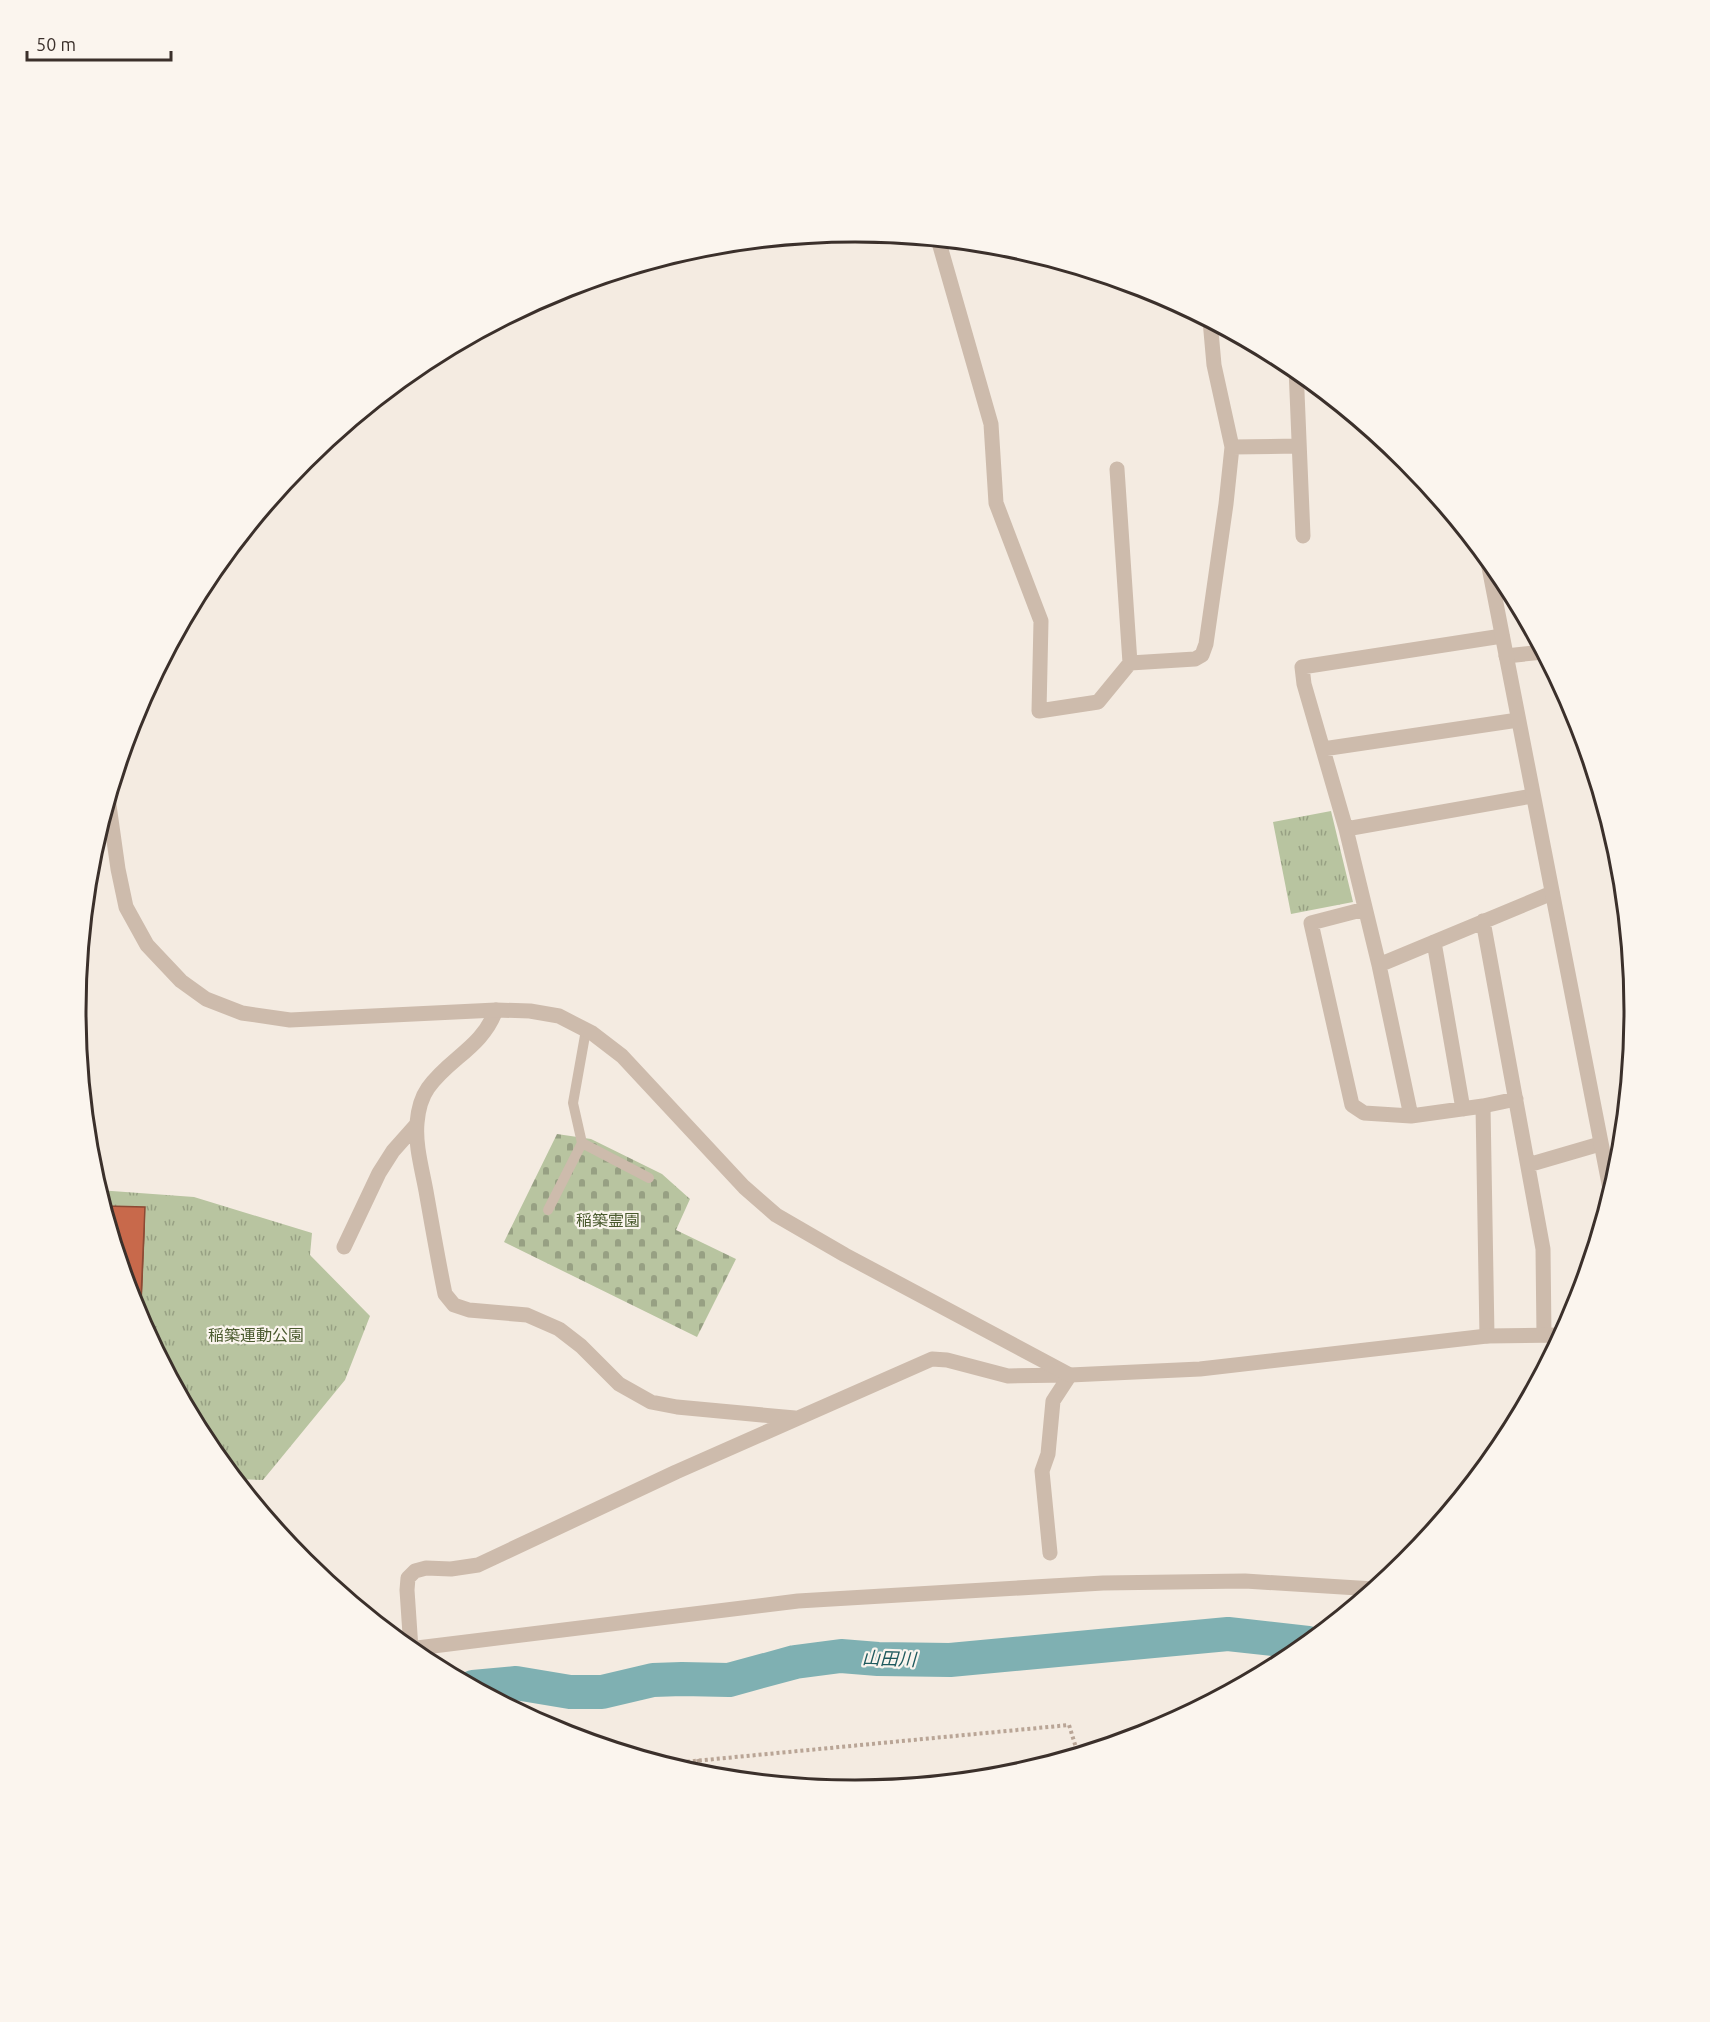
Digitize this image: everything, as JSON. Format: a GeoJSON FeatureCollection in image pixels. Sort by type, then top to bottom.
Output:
{"type":"FeatureCollection","features":[{"type":"Feature","properties":{"kind":"street"},"geometry":{"type":"LineString","coordinates":[[941,247],[991,424],[996,503],[1041,621],[1039,711],[1098,702],[1130,663],[1117,469]]}},
{"type":"Feature","properties":{"kind":"street"},"geometry":{"type":"LineString","coordinates":[[1130,663],[1195,659],[1202,655],[1206,644],[1232,447],[1214,365],[1211,329]]}},
{"type":"Feature","properties":{"kind":"street"},"geometry":{"type":"LineString","coordinates":[[1296,381],[1303,536]]}},
{"type":"Feature","properties":{"kind":"street"},"geometry":{"type":"LineString","coordinates":[[1232,447],[1298,446]]}},
{"type":"Feature","properties":{"kind":"street"},"geometry":{"type":"LineString","coordinates":[[1491,578],[1607,1174]]}},
{"type":"Feature","properties":{"kind":"street"},"geometry":{"type":"LineString","coordinates":[[1411,1116],[1379,965],[1346,829],[1304,684],[1302,667],[1502,636]]}},
{"type":"Feature","properties":{"kind":"street"},"geometry":{"type":"LineString","coordinates":[[1506,656],[1535,653]]}},
{"type":"Feature","properties":{"kind":"street"},"geometry":{"type":"LineString","coordinates":[[1323,749],[1518,720]]}},
{"type":"Feature","properties":{"kind":"street"},"geometry":{"type":"LineString","coordinates":[[1346,829],[1532,796]]}},
{"type":"Feature","properties":{"kind":"street"},"geometry":{"type":"LineString","coordinates":[[111,817],[126,907],[147,945],[181,981],[206,999],[242,1013],[290,1020],[496,1010],[530,1011],[559,1016],[586,1030],[622,1056],[744,1187],[776,1215],[844,1255],[1070,1375]]}},
{"type":"Feature","properties":{"kind":"street"},"geometry":{"type":"LineString","coordinates":[[1379,965],[1552,893]]}},
{"type":"Feature","properties":{"kind":"street"},"geometry":{"type":"LineString","coordinates":[[1365,909],[1311,922],[1352,1105],[1365,1113],[1411,1116],[1516,1099]]}},
{"type":"Feature","properties":{"kind":"street"},"geometry":{"type":"LineString","coordinates":[[1483,921],[1543,1249],[1544,1335]]}},
{"type":"Feature","properties":{"kind":"street"},"geometry":{"type":"LineString","coordinates":[[1434,942],[1462,1109]]}},
{"type":"Feature","properties":{"kind":"street"},"geometry":{"type":"LineString","coordinates":[[496,1010],[491,1025],[474,1045],[441,1074],[428,1089],[420,1105],[417,1124],[419,1153],[445,1294],[454,1305],[469,1310],[527,1315],[559,1329],[620,1384],[651,1402],[677,1407],[795,1418]]}},
{"type":"Feature","properties":{"kind":"street"},"geometry":{"type":"LineString","coordinates":[[1483,1106],[1486,1336]]}},
{"type":"Feature","properties":{"kind":"street"},"geometry":{"type":"LineString","coordinates":[[344,1247],[379,1173],[393,1151],[417,1124]]}},
{"type":"Feature","properties":{"kind":"street"},"geometry":{"type":"LineString","coordinates":[[1528,1165],[1600,1144]]}},
{"type":"Feature","properties":{"kind":"street"},"geometry":{"type":"LineString","coordinates":[[409,1638],[407,1590],[408,1578],[415,1571],[426,1568],[451,1569],[478,1565],[795,1418],[932,1359],[947,1360],[1008,1376],[1070,1375],[1200,1369],[1486,1336],[1552,1335]]}},
{"type":"Feature","properties":{"kind":"street"},"geometry":{"type":"LineString","coordinates":[[1050,1554],[1042,1471],[1048,1454],[1053,1401],[1070,1375]]}},
{"type":"Feature","properties":{"kind":"street"},"geometry":{"type":"LineString","coordinates":[[422,1647],[810,1600],[1104,1583],[1245,1581],[1364,1588]]}},
{"type":"Feature","properties":{"kind":"lane"},"geometry":{"type":"LineString","coordinates":[[548,1210],[582,1143],[573,1103],[586,1030]]}},
{"type":"Feature","properties":{"kind":"lane"},"geometry":{"type":"LineString","coordinates":[[582,1143],[649,1178]]}},
{"type":"Feature","properties":{"kind":"path"},"geometry":{"type":"LineString","coordinates":[[685,1761],[1070,1725],[1076,1748]]}},
{"type":"Feature","properties":{"kind":"path"},"geometry":{"type":"LineString","coordinates":[[699,1759],[700,1765]]}},
{"type":"Feature","properties":{"kind":"green space"},"geometry":{"type":"Polygon","coordinates":[[[1331,811],[1353,902],[1291,914],[1273,822],[1331,811]]]}},
{"type":"Feature","properties":{"kind":"green space","name":"稲築霊園"},"geometry":{"type":"Polygon","coordinates":[[[557,1134],[591,1139],[662,1174],[690,1199],[676,1230],[736,1259],[697,1337],[504,1242],[557,1134]]]}},
{"type":"Feature","properties":{"kind":"green space","name":"稲築運動公園"},"geometry":{"type":"Polygon","coordinates":[[[107,1191],[194,1197],[312,1233],[310,1255],[370,1316],[345,1380],[263,1480],[245,1479],[215,1439],[189,1396],[144,1305],[126,1258],[107,1191]]]}},
{"type":"Feature","properties":{"kind":"building"},"geometry":{"type":"Polygon","coordinates":[[[111,1206],[145,1207],[141,1297],[126,1258],[111,1206]]]}},
{"type":"Feature","properties":{"kind":"waterway","name":"山田川"},"geometry":{"type":"LineString","coordinates":[[486,1686],[516,1683],[570,1692],[602,1692],[653,1680],[729,1680],[795,1662],[841,1656],[950,1660],[1228,1634],[1296,1642]]}}]}
